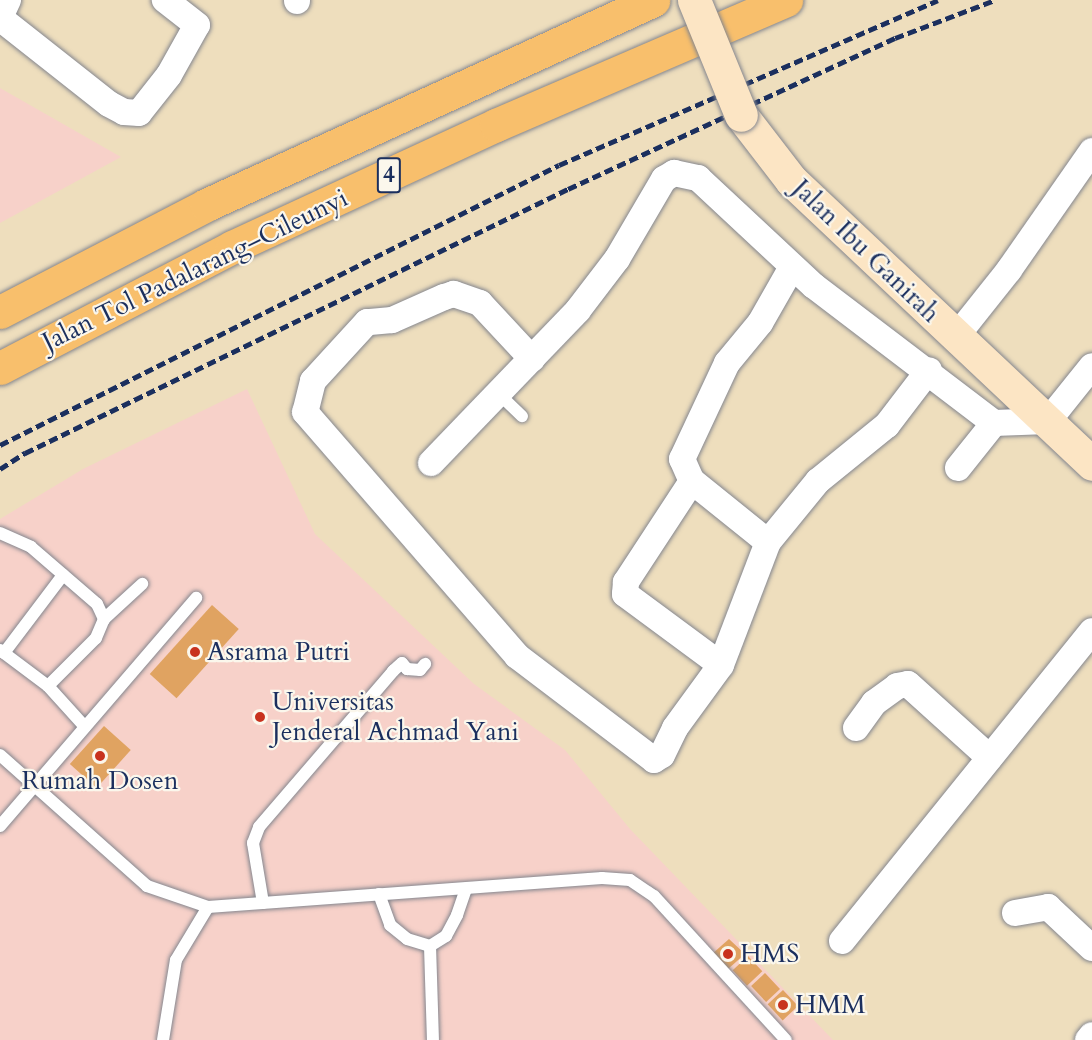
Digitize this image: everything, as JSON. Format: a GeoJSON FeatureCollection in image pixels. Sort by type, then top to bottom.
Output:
{"type":"FeatureCollection","features":[{"type":"Feature","properties":{"kind":"highway","name":"Jalan Tol Padalarang–Cileunyi"},"geometry":{"type":"LineString","coordinates":[[0,312],[217,200],[653,0]]}},
{"type":"Feature","properties":{"kind":"highway","name":"Jalan Tol Padalarang–Cileunyi"},"geometry":{"type":"LineString","coordinates":[[0,368],[232,247],[496,125],[786,0]]}},
{"type":"Feature","properties":{"kind":"main road","name":"Jalan Ibu Ganirah"},"geometry":{"type":"LineString","coordinates":[[694,0],[741,116],[791,180],[955,338],[1048,421],[1092,464]]}},
{"type":"Feature","properties":{"kind":"street"},"geometry":{"type":"LineString","coordinates":[[8,0],[1,15],[5,22],[109,104],[124,112],[139,113],[169,75],[196,26],[165,0]]}},
{"type":"Feature","properties":{"kind":"street"},"geometry":{"type":"LineString","coordinates":[[955,338],[1009,270],[1092,151]]}},
{"type":"Feature","properties":{"kind":"street"},"geometry":{"type":"LineString","coordinates":[[431,464],[584,301],[616,259],[664,179],[674,173],[698,178],[792,267],[929,370],[994,423],[1048,421],[1092,366]]}},
{"type":"Feature","properties":{"kind":"street"},"geometry":{"type":"LineString","coordinates":[[768,542],[692,481],[682,464],[682,455],[727,363],[760,323],[792,267]]}},
{"type":"Feature","properties":{"kind":"street"},"geometry":{"type":"LineString","coordinates":[[532,359],[480,303],[454,294],[392,320],[367,322],[313,381],[305,412],[517,656],[654,760],[662,755],[675,728],[721,665],[768,542],[818,481],[887,425],[929,370]]}},
{"type":"Feature","properties":{"kind":"street"},"geometry":{"type":"LineString","coordinates":[[958,468],[994,423]]}},
{"type":"Feature","properties":{"kind":"street"},"geometry":{"type":"LineString","coordinates":[[692,481],[626,582],[625,594],[721,665]]}},
{"type":"Feature","properties":{"kind":"street"},"geometry":{"type":"LineString","coordinates":[[842,940],[1092,631]]}},
{"type":"Feature","properties":{"kind":"street"},"geometry":{"type":"LineString","coordinates":[[856,728],[874,703],[897,686],[908,684],[990,758]]}},
{"type":"Feature","properties":{"kind":"street"},"geometry":{"type":"LineString","coordinates":[[1015,913],[1048,907],[1092,948]]}},
{"type":"Feature","properties":{"kind":"street"},"geometry":{"type":"LineString","coordinates":[[1088,1040],[1092,1035]]}},
{"type":"Feature","properties":{"kind":"lane"},"geometry":{"type":"LineString","coordinates":[[499,394],[522,416]]}},
{"type":"Feature","properties":{"kind":"lane"},"geometry":{"type":"LineString","coordinates":[[0,534],[31,547],[97,604],[104,619]]}},
{"type":"Feature","properties":{"kind":"lane"},"geometry":{"type":"LineString","coordinates":[[63,575],[2,651],[48,686],[85,727]]}},
{"type":"Feature","properties":{"kind":"lane"},"geometry":{"type":"LineString","coordinates":[[48,686],[96,638],[104,619],[142,584]]}},
{"type":"Feature","properties":{"kind":"lane"},"geometry":{"type":"LineString","coordinates":[[0,826],[196,598]]}},
{"type":"Feature","properties":{"kind":"lane"},"geometry":{"type":"LineString","coordinates":[[264,903],[253,843],[259,827],[393,671],[402,663],[407,669],[420,670],[425,664]]}},
{"type":"Feature","properties":{"kind":"lane"},"geometry":{"type":"LineString","coordinates":[[0,755],[147,886],[208,907],[602,878],[630,880],[654,896],[786,1040]]}},
{"type":"Feature","properties":{"kind":"lane"},"geometry":{"type":"LineString","coordinates":[[379,894],[390,925],[407,939],[430,946],[446,936],[458,915],[466,889]]}},
{"type":"Feature","properties":{"kind":"lane"},"geometry":{"type":"LineString","coordinates":[[163,1040],[176,960],[208,907]]}},
{"type":"Feature","properties":{"kind":"lane"},"geometry":{"type":"LineString","coordinates":[[430,946],[433,1040]]}},
{"type":"Feature","properties":{"kind":"shaded area"},"geometry":{"type":"Polygon","coordinates":[[[0,88],[121,157],[0,223],[0,88]]]}},
{"type":"Feature","properties":{"kind":"shaded area","name":"Universitas Jenderal Achmad Yani"},"geometry":{"type":"Polygon","coordinates":[[[247,389],[315,534],[474,684],[565,750],[630,829],[833,1040],[0,1040],[0,519],[83,469],[247,389]]]}},
{"type":"Feature","properties":{"kind":"building","name":"Asrama Putri"},"geometry":{"type":"Polygon","coordinates":[[[212,605],[239,629],[177,698],[150,674],[212,605]]]}},
{"type":"Feature","properties":{"kind":"building","name":"Rumah Dosen"},"geometry":{"type":"Polygon","coordinates":[[[104,726],[131,750],[97,788],[70,764],[104,726]]]}},
{"type":"Feature","properties":{"kind":"building","name":"HMS"},"geometry":{"type":"Polygon","coordinates":[[[729,939],[745,954],[728,969],[712,954],[729,939]]]}},
{"type":"Feature","properties":{"kind":"building"},"geometry":{"type":"Polygon","coordinates":[[[748,956],[762,971],[747,986],[733,970],[748,956]]]}},
{"type":"Feature","properties":{"kind":"building"},"geometry":{"type":"Polygon","coordinates":[[[765,973],[780,989],[766,1002],[751,986],[765,973]]]}},
{"type":"Feature","properties":{"kind":"building","name":"HMM"},"geometry":{"type":"Polygon","coordinates":[[[783,990],[798,1006],[783,1020],[768,1004],[783,990]]]}},
{"type":"Feature","properties":{"kind":"railway"},"geometry":{"type":"LineString","coordinates":[[0,445],[559,165],[938,0]]}},
{"type":"Feature","properties":{"kind":"railway"},"geometry":{"type":"LineString","coordinates":[[0,469],[25,453],[568,189],[895,38],[995,0]]}},
{"type":"Feature","properties":{"kind":"place","name":"Asrama Putri"},"geometry":{"type":"Point","coordinates":[195,652]}},
{"type":"Feature","properties":{"kind":"place","name":"Universitas Jenderal Achmad Yani"},"geometry":{"type":"Point","coordinates":[260,717]}},
{"type":"Feature","properties":{"kind":"place","name":"Rumah Dosen"},"geometry":{"type":"Point","coordinates":[100,756]}},
{"type":"Feature","properties":{"kind":"place","name":"HMS"},"geometry":{"type":"Point","coordinates":[728,954]}},
{"type":"Feature","properties":{"kind":"place","name":"HMM"},"geometry":{"type":"Point","coordinates":[783,1005]}}]}
